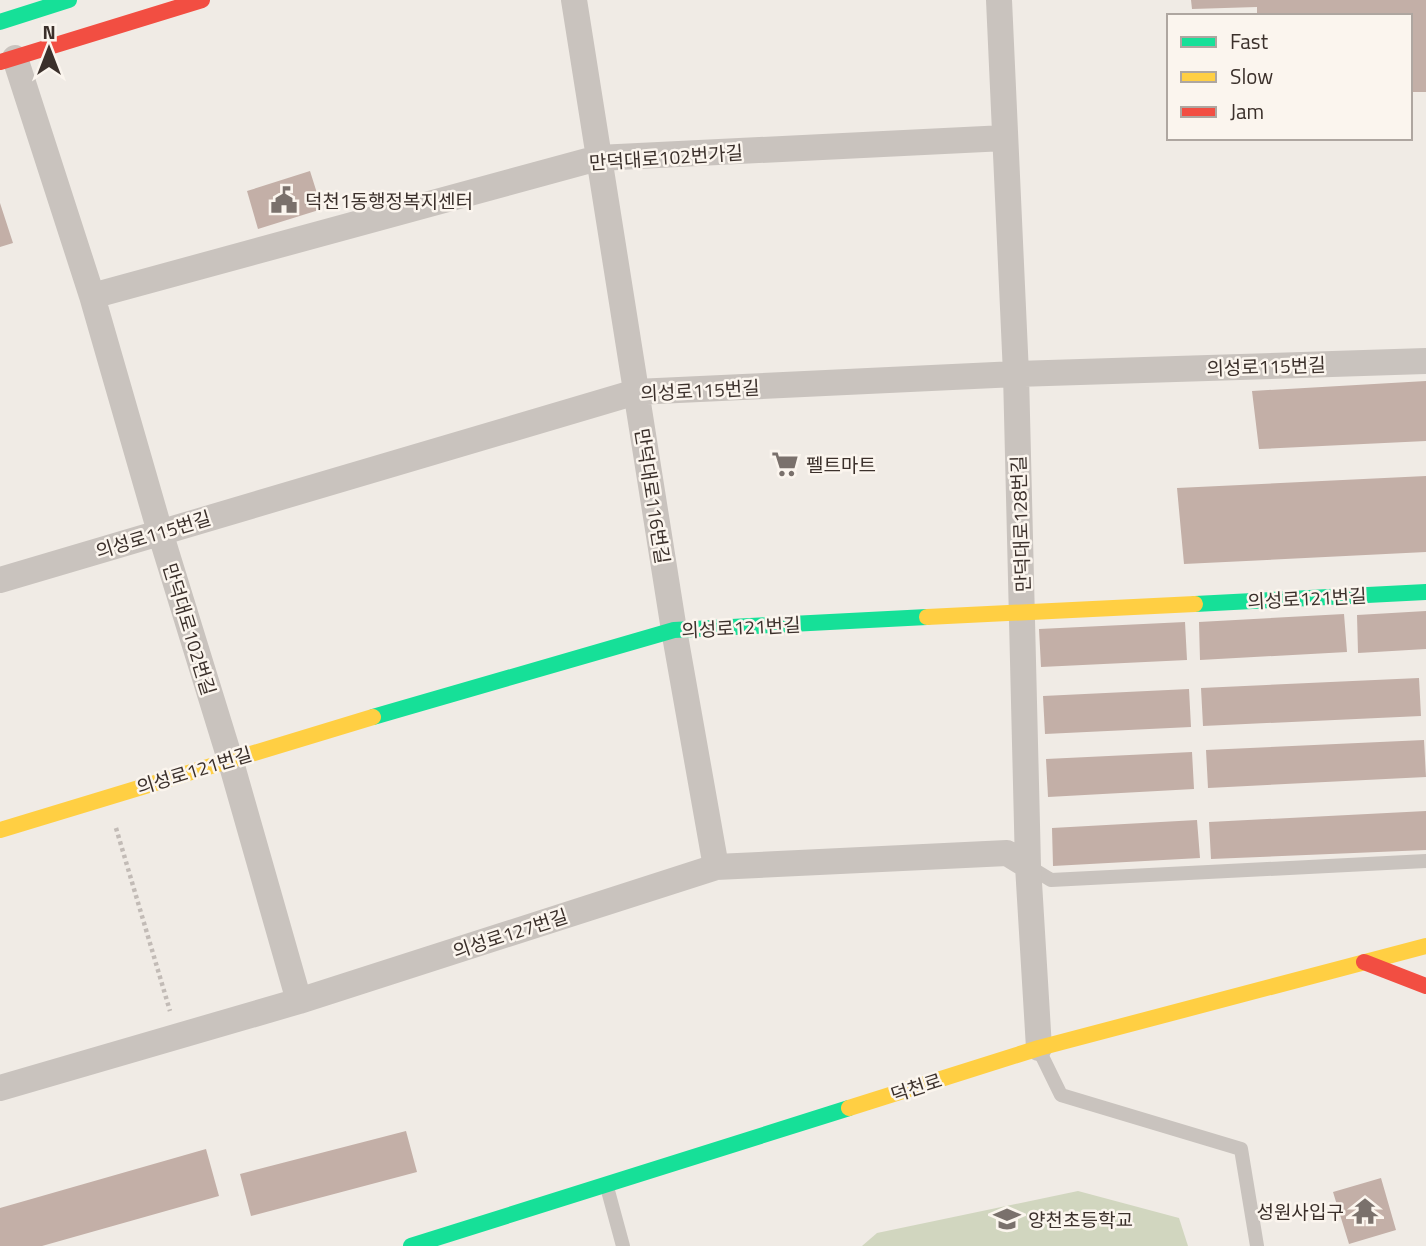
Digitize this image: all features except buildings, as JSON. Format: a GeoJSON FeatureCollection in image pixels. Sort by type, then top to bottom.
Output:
{"type":"FeatureCollection","features":[{"type":"Feature","properties":{"kind":"street"},"geometry":{"type":"LineString","coordinates":[[0,22],[69,0]]}},
{"type":"Feature","properties":{"kind":"street"},"geometry":{"type":"LineString","coordinates":[[156,0],[162,6],[174,8]]}},
{"type":"Feature","properties":{"kind":"street"},"geometry":{"type":"LineString","coordinates":[[7,60],[202,0]]}},
{"type":"Feature","properties":{"kind":"street","name":"만덕대로116번길"},"geometry":{"type":"LineString","coordinates":[[574,0],[674,630],[716,867]]}},
{"type":"Feature","properties":{"kind":"street","name":"만덕대로128번길"},"geometry":{"type":"LineString","coordinates":[[999,0],[1016,374],[1028,866],[1039,1048]]}},
{"type":"Feature","properties":{"kind":"street","name":"만덕대로102번길"},"geometry":{"type":"LineString","coordinates":[[7,60],[92,296],[299,1001]]}},
{"type":"Feature","properties":{"kind":"street","name":"만덕대로102번가길"},"geometry":{"type":"LineString","coordinates":[[92,296],[598,158],[1005,138]]}},
{"type":"Feature","properties":{"kind":"street","name":"의성로115번길"},"geometry":{"type":"LineString","coordinates":[[0,580],[636,392],[1016,374],[1426,361]]}},
{"type":"Feature","properties":{"kind":"street","name":"의성로121번길"},"geometry":{"type":"LineString","coordinates":[[0,830],[230,759],[674,630],[1426,592]]}},
{"type":"Feature","properties":{"kind":"street","name":"의성로127번길"},"geometry":{"type":"LineString","coordinates":[[0,1088],[299,1001],[716,867],[1007,853],[1028,866]]}},
{"type":"Feature","properties":{"kind":"street","name":"덕천로"},"geometry":{"type":"LineString","coordinates":[[411,1246],[1039,1048],[1426,946]]}},
{"type":"Feature","properties":{"kind":"street"},"geometry":{"type":"LineString","coordinates":[[1364,962],[1426,986]]}},
{"type":"Feature","properties":{"kind":"lane"},"geometry":{"type":"LineString","coordinates":[[1028,866],[1051,880],[1426,861]]}},
{"type":"Feature","properties":{"kind":"lane"},"geometry":{"type":"LineString","coordinates":[[1039,1048],[1061,1095],[1241,1149],[1257,1246]]}},
{"type":"Feature","properties":{"kind":"lane"},"geometry":{"type":"LineString","coordinates":[[606,1185],[623,1246]]}},
{"type":"Feature","properties":{"kind":"path"},"geometry":{"type":"LineString","coordinates":[[107,797],[177,1036]]}},
{"type":"Feature","properties":{"kind":"green space"},"geometry":{"type":"Polygon","coordinates":[[[1078,1191],[1179,1218],[1188,1246],[862,1246],[877,1233],[1078,1191]]]}},
{"type":"Feature","properties":{"kind":"traffic: fast"},"geometry":{"type":"LineString","coordinates":[[0,22],[69,0]]}},
{"type":"Feature","properties":{"kind":"traffic: fast"},"geometry":{"type":"LineString","coordinates":[[1195,604],[1426,592]]}},
{"type":"Feature","properties":{"kind":"traffic: fast"},"geometry":{"type":"LineString","coordinates":[[373,717],[674,630],[927,617]]}},
{"type":"Feature","properties":{"kind":"traffic: fast"},"geometry":{"type":"LineString","coordinates":[[411,1246],[849,1108]]}},
{"type":"Feature","properties":{"kind":"traffic: slow"},"geometry":{"type":"LineString","coordinates":[[927,617],[1195,604]]}},
{"type":"Feature","properties":{"kind":"traffic: slow"},"geometry":{"type":"LineString","coordinates":[[0,830],[373,717]]}},
{"type":"Feature","properties":{"kind":"traffic: slow"},"geometry":{"type":"LineString","coordinates":[[849,1108],[1039,1048],[1426,946]]}},
{"type":"Feature","properties":{"kind":"traffic: jam"},"geometry":{"type":"LineString","coordinates":[[0,62],[202,0]]}},
{"type":"Feature","properties":{"kind":"traffic: jam"},"geometry":{"type":"LineString","coordinates":[[1364,962],[1426,986]]}},
{"type":"Feature","properties":{"kind":"place","name":"덕천1동행정복지센터"},"geometry":{"type":"Point","coordinates":[284,200]}},
{"type":"Feature","properties":{"kind":"place","name":"펠트마트"},"geometry":{"type":"Point","coordinates":[785,464]}},
{"type":"Feature","properties":{"kind":"place","name":"성원사입구"},"geometry":{"type":"Point","coordinates":[1365,1211]}},
{"type":"Feature","properties":{"kind":"place","name":"양천초등학교"},"geometry":{"type":"Point","coordinates":[1007,1219]}}]}
